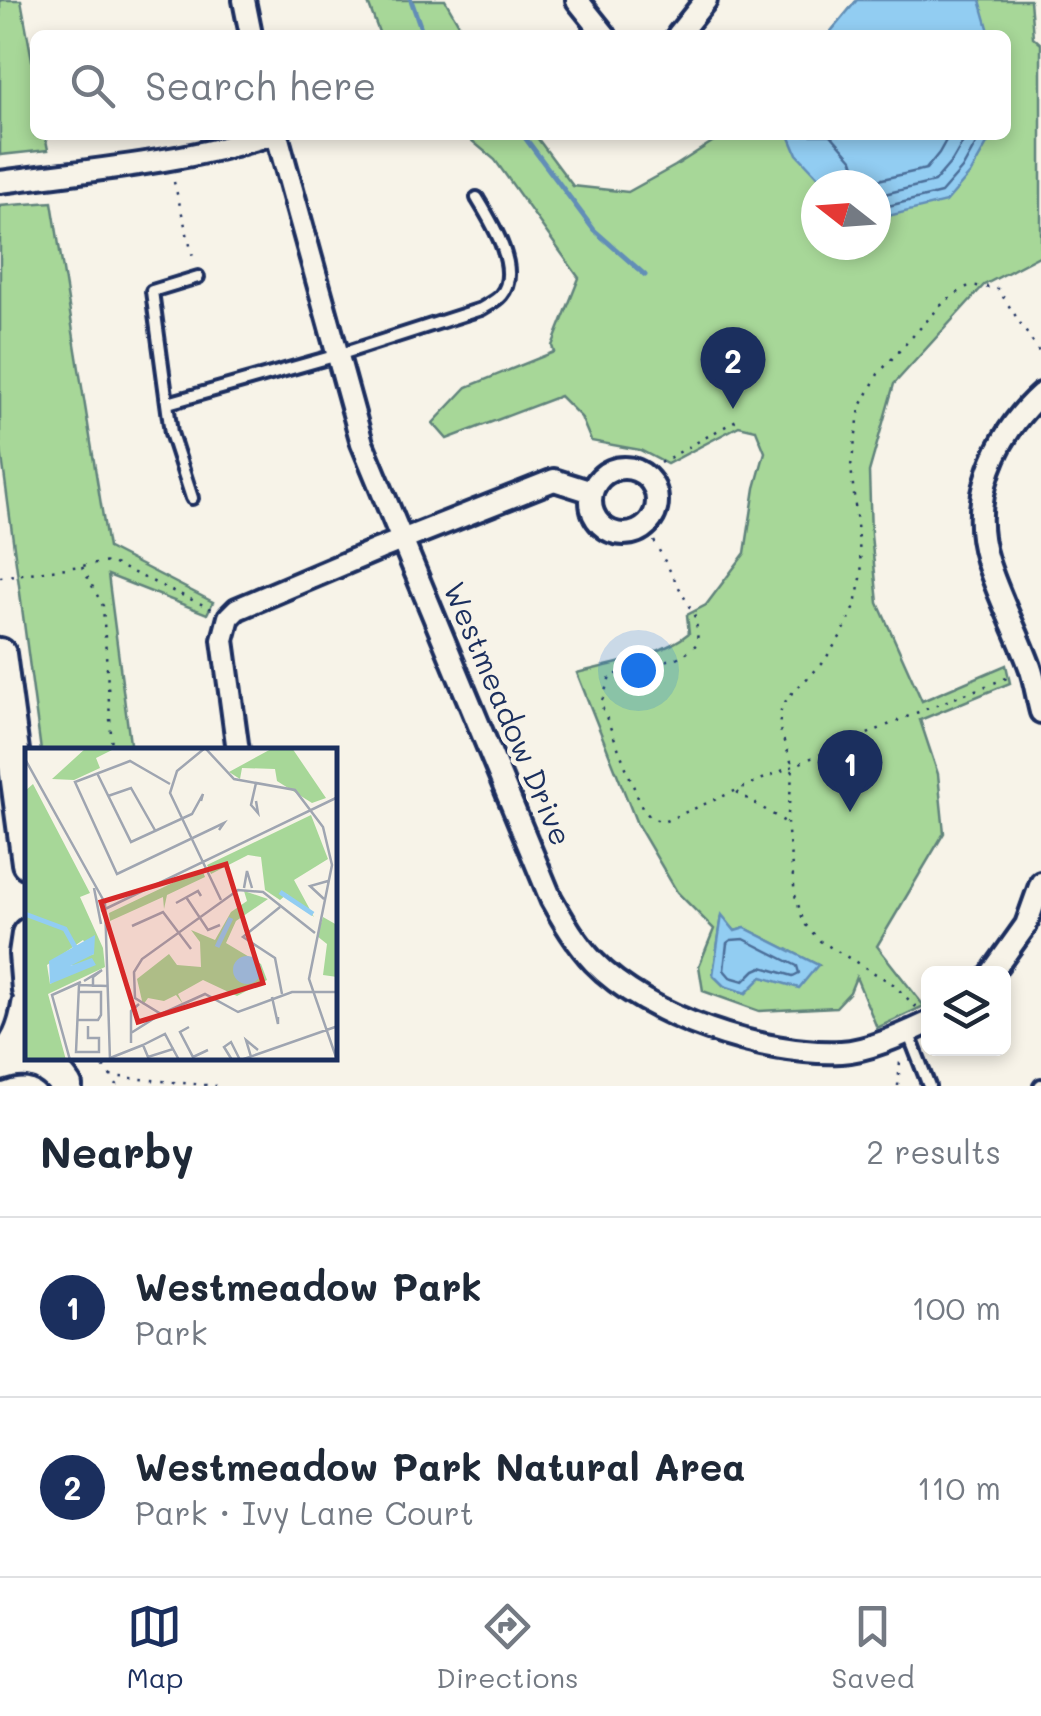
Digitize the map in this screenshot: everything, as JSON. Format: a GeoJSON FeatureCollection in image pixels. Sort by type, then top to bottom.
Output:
{"type":"FeatureCollection","features":[{"type":"Feature","properties":{"kind":"main road"},"geometry":{"type":"LineString","coordinates":[[0,654],[25,841]]}},
{"type":"Feature","properties":{"kind":"main road"},"geometry":{"type":"LineString","coordinates":[[0,1064],[16,1045],[25,1023]]}},
{"type":"Feature","properties":{"kind":"main road"},"geometry":{"type":"LineString","coordinates":[[0,1064],[25,1060]]}},
{"type":"Feature","properties":{"kind":"main road"},"geometry":{"type":"LineString","coordinates":[[36,1061],[65,1078]]}},
{"type":"Feature","properties":{"kind":"street"},"geometry":{"type":"LineString","coordinates":[[244,0],[250,30]]}},
{"type":"Feature","properties":{"kind":"street"},"geometry":{"type":"LineString","coordinates":[[578,0],[601,30]]}},
{"type":"Feature","properties":{"kind":"street"},"geometry":{"type":"LineString","coordinates":[[682,30],[706,0]]}},
{"type":"Feature","properties":{"kind":"street"},"geometry":{"type":"LineString","coordinates":[[0,182],[150,162],[256,140]]}},
{"type":"Feature","properties":{"kind":"street","name":"Westmeadow Drive"},"geometry":{"type":"LineString","coordinates":[[275,140],[362,443],[551,899],[571,934],[596,964],[635,995],[680,1019],[768,1047],[843,1052],[921,1026]]}},
{"type":"Feature","properties":{"kind":"street"},"geometry":{"type":"LineString","coordinates":[[1041,394],[1014,422],[992,460],[981,509],[986,558],[1031,669],[1041,712]]}},
{"type":"Feature","properties":{"kind":"street"},"geometry":{"type":"LineString","coordinates":[[238,748],[223,640],[229,617],[237,609],[554,480],[592,492]]}},
{"type":"Feature","properties":{"kind":"street"},"geometry":{"type":"LineString","coordinates":[[997,966],[1026,925],[1041,887]]}},
{"type":"Feature","properties":{"kind":"lane"},"geometry":{"type":"LineString","coordinates":[[168,403],[338,355],[481,309],[500,297],[508,284],[508,270],[497,231],[477,198]]}},
{"type":"Feature","properties":{"kind":"lane"},"geometry":{"type":"LineString","coordinates":[[192,498],[171,433],[152,292],[198,277]]}},
{"type":"Feature","properties":{"kind":"lane"},"geometry":{"type":"LineString","coordinates":[[925,1056],[929,1086]]}},
{"type":"Feature","properties":{"kind":"path"},"geometry":{"type":"LineString","coordinates":[[174,182],[198,277]]}},
{"type":"Feature","properties":{"kind":"path"},"geometry":{"type":"LineString","coordinates":[[921,1026],[915,1006],[894,984],[820,941],[804,922],[795,895],[786,823],[793,767],[778,727],[781,710],[788,697],[822,664],[854,609],[862,574],[851,466],[860,408],[878,374],[945,301],[970,285],[998,289],[1041,355]]}},
{"type":"Feature","properties":{"kind":"path"},"geometry":{"type":"LineString","coordinates":[[660,464],[742,417]]}},
{"type":"Feature","properties":{"kind":"path"},"geometry":{"type":"LineString","coordinates":[[654,541],[696,619],[698,644],[682,656],[610,676],[601,704],[642,808],[651,818],[663,822],[923,710],[1031,669]]}},
{"type":"Feature","properties":{"kind":"path"},"geometry":{"type":"LineString","coordinates":[[0,577],[110,562],[212,610]]}},
{"type":"Feature","properties":{"kind":"path"},"geometry":{"type":"LineString","coordinates":[[81,565],[103,606],[112,748]]}},
{"type":"Feature","properties":{"kind":"path"},"geometry":{"type":"LineString","coordinates":[[736,791],[786,823]]}},
{"type":"Feature","properties":{"kind":"path"},"geometry":{"type":"LineString","coordinates":[[99,1061],[118,1086]]}},
{"type":"Feature","properties":{"kind":"path"},"geometry":{"type":"LineString","coordinates":[[898,1086],[900,1061]]}},
{"type":"Feature","properties":{"kind":"path"},"geometry":{"type":"LineString","coordinates":[[110,1076],[216,1086]]}},
{"type":"Feature","properties":{"kind":"path"},"geometry":{"type":"LineString","coordinates":[[149,1079],[161,1086]]}},
{"type":"Feature","properties":{"kind":"green space"},"geometry":{"type":"Polygon","coordinates":[[[0,0],[21,0],[30,49],[30,140],[46,140],[48,150],[0,155],[0,0]]]}},
{"type":"Feature","properties":{"kind":"green space"},"geometry":{"type":"Polygon","coordinates":[[[367,0],[445,0],[462,30],[378,30],[367,0]]]}},
{"type":"Feature","properties":{"kind":"green space"},"geometry":{"type":"Polygon","coordinates":[[[857,0],[1030,0],[1033,37],[1041,44],[1041,255],[984,285],[894,384],[869,472],[878,603],[922,701],[1006,665],[1010,683],[920,720],[938,774],[944,833],[877,946],[921,1002],[921,1007],[877,1028],[856,977],[850,992],[836,1007],[759,1011],[703,991],[699,966],[714,929],[677,892],[637,824],[577,673],[651,653],[689,633],[687,615],[706,605],[745,553],[765,452],[756,430],[739,426],[667,464],[640,450],[591,441],[581,417],[560,396],[447,439],[433,423],[467,387],[554,352],[552,346],[579,278],[495,160],[471,140],[539,140],[573,186],[628,192],[715,140],[1011,140],[1011,30],[832,30],[857,0]],[[722,916],[713,975],[724,986],[746,993],[761,977],[818,965],[745,928],[735,931],[722,916]]]}},
{"type":"Feature","properties":{"kind":"green space"},"geometry":{"type":"Polygon","coordinates":[[[52,202],[108,548],[213,602],[207,614],[108,575],[131,748],[41,748],[0,442],[0,206],[52,202]]]}},
{"type":"Feature","properties":{"kind":"water"},"geometry":{"type":"Polygon","coordinates":[[[857,0],[980,0],[989,30],[832,30],[857,0]]]}},
{"type":"Feature","properties":{"kind":"water"},"geometry":{"type":"Polygon","coordinates":[[[791,140],[989,140],[970,174],[946,202],[891,215],[891,170],[812,170],[797,154],[791,140]]]}},
{"type":"Feature","properties":{"kind":"water"},"geometry":{"type":"Polygon","coordinates":[[[722,915],[735,931],[745,928],[818,965],[799,988],[762,977],[746,993],[724,986],[713,975],[722,915]]]}},
{"type":"Feature","properties":{"kind":"waterway"},"geometry":{"type":"LineString","coordinates":[[411,0],[422,30]]}},
{"type":"Feature","properties":{"kind":"waterway"},"geometry":{"type":"LineString","coordinates":[[527,140],[594,230],[645,275]]}},
{"type":"Feature","properties":{"kind":"place","name":"Westmeadow Park Natural Area"},"geometry":{"type":"Point","coordinates":[733,409]}},
{"type":"Feature","properties":{"kind":"place","name":"Westmeadow Park"},"geometry":{"type":"Point","coordinates":[850,812]}}]}
